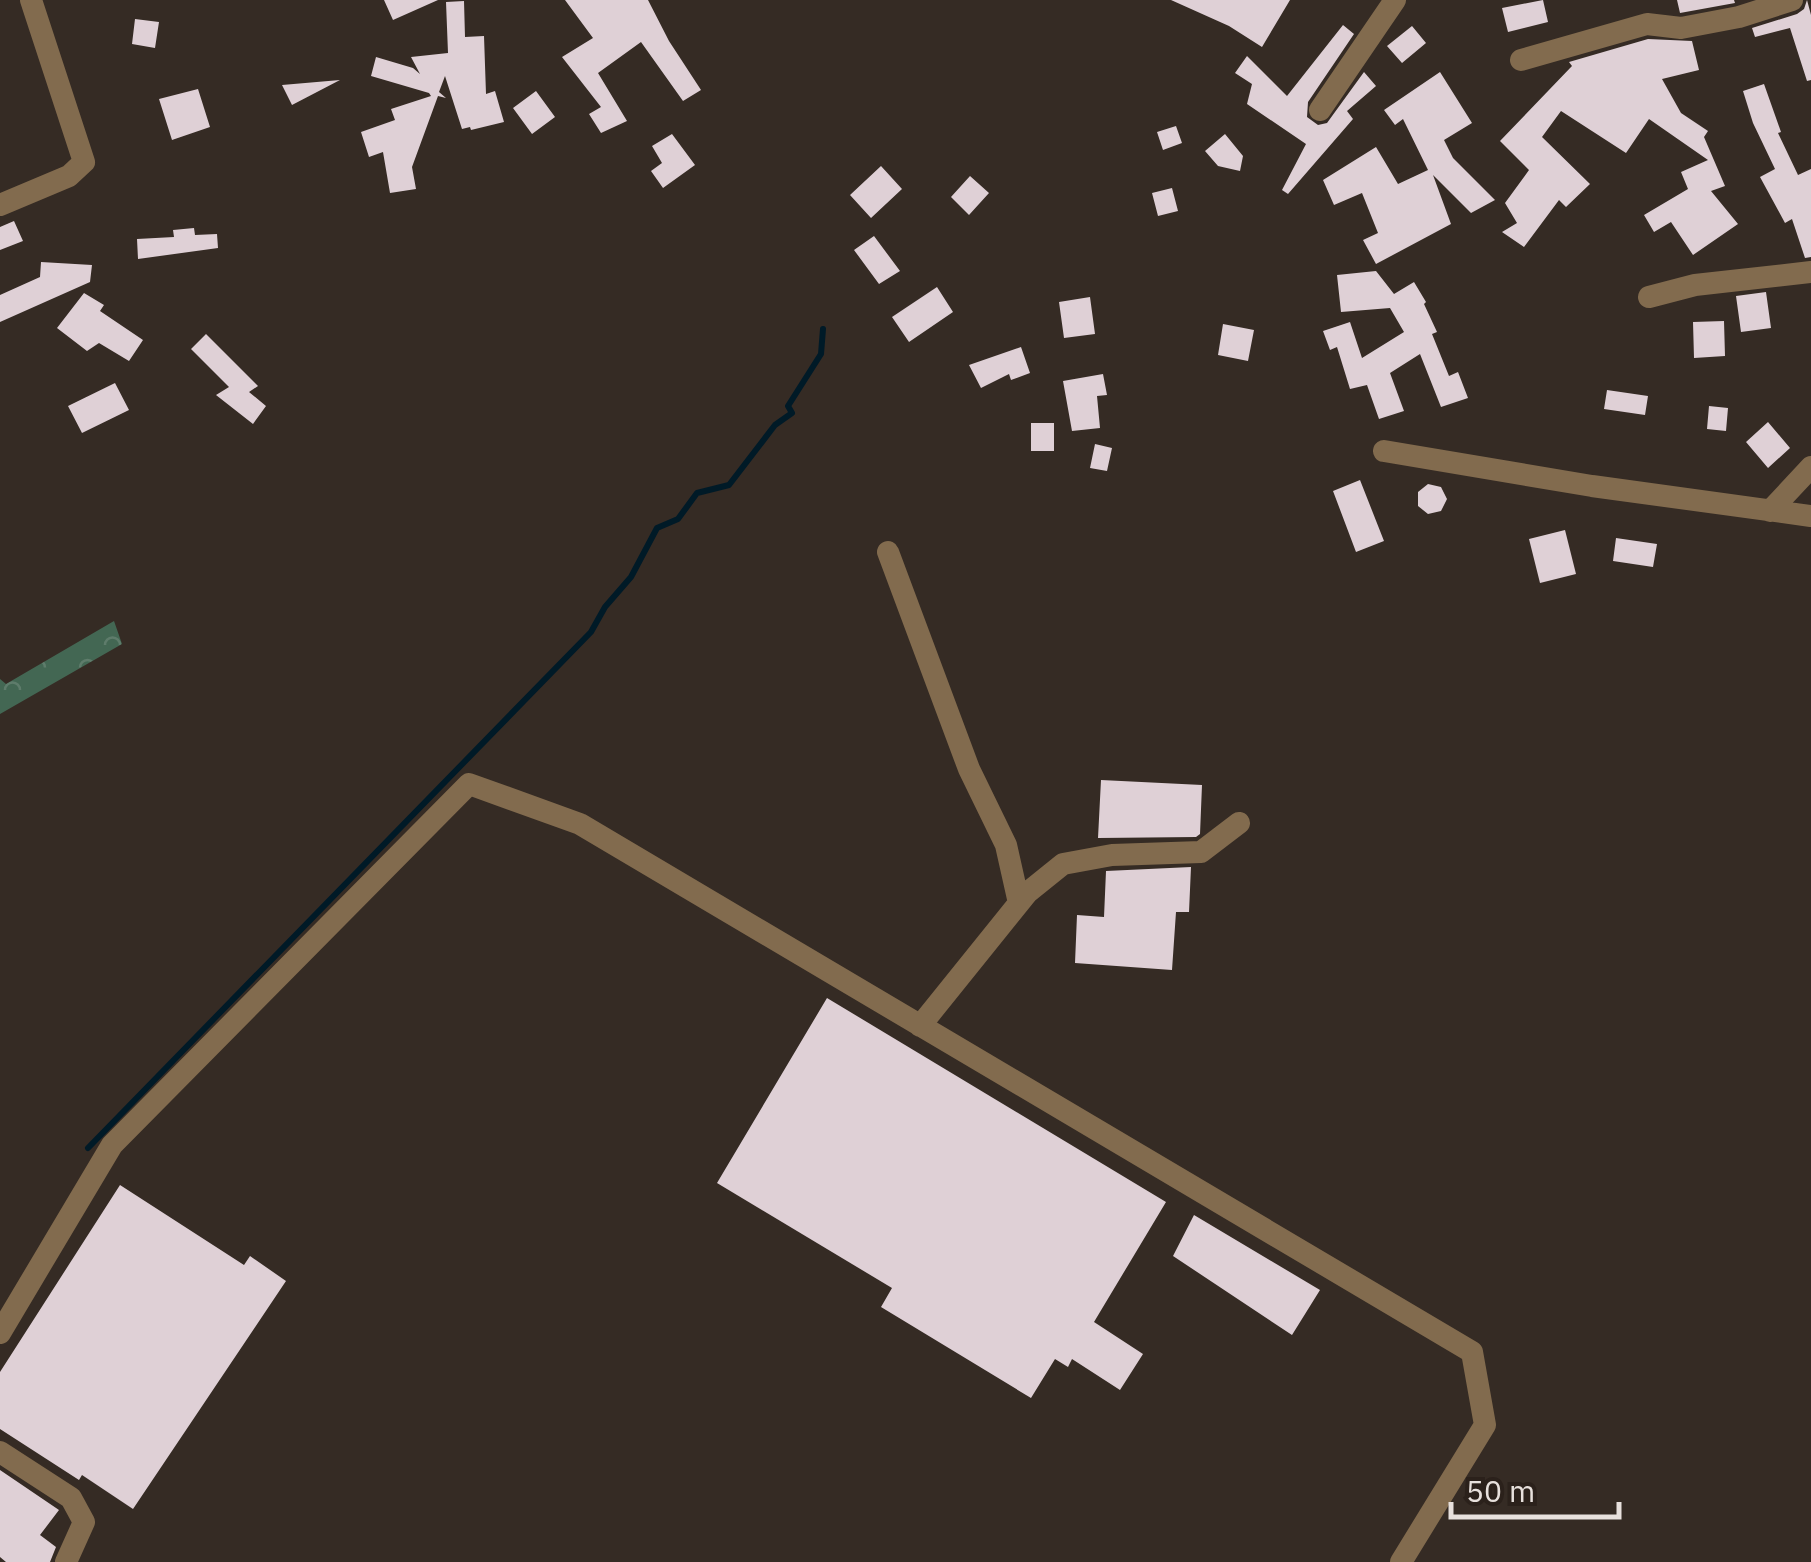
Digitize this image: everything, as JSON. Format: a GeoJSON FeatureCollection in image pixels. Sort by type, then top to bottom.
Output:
{"type":"FeatureCollection","features":[{"type":"Feature","properties":{"kind":"street"},"geometry":{"type":"LineString","coordinates":[[0,205],[69,176],[84,162],[31,0]]}},
{"type":"Feature","properties":{"kind":"street"},"geometry":{"type":"LineString","coordinates":[[1320,110],[1394,0]]}},
{"type":"Feature","properties":{"kind":"street"},"geometry":{"type":"LineString","coordinates":[[1520,60],[1647,24],[1681,28],[1792,0]]}},
{"type":"Feature","properties":{"kind":"street"},"geometry":{"type":"LineString","coordinates":[[1649,297],[1695,285],[1811,272]]}},
{"type":"Feature","properties":{"kind":"street"},"geometry":{"type":"LineString","coordinates":[[1384,451],[1811,516]]}},
{"type":"Feature","properties":{"kind":"street"},"geometry":{"type":"LineString","coordinates":[[1770,511],[1811,468]]}},
{"type":"Feature","properties":{"kind":"street"},"geometry":{"type":"LineString","coordinates":[[888,552],[969,769],[1006,845],[1019,903]]}},
{"type":"Feature","properties":{"kind":"street"},"geometry":{"type":"LineString","coordinates":[[0,1334],[112,1145],[469,784],[580,824],[1472,1352],[1485,1425],[1401,1562]]}},
{"type":"Feature","properties":{"kind":"street"},"geometry":{"type":"LineString","coordinates":[[920,1026],[1019,903],[1063,864],[1112,855],[1201,852],[1239,823]]}},
{"type":"Feature","properties":{"kind":"street"},"geometry":{"type":"LineString","coordinates":[[0,1452],[71,1498],[84,1522],[66,1562]]}},
{"type":"Feature","properties":{"kind":"green space"},"geometry":{"type":"Polygon","coordinates":[[[114,621],[122,644],[0,714],[0,679],[6,684],[114,621]]]}},
{"type":"Feature","properties":{"kind":"building"},"geometry":{"type":"Polygon","coordinates":[[[384,0],[438,0],[393,20],[384,0]]]}},
{"type":"Feature","properties":{"kind":"building"},"geometry":{"type":"Polygon","coordinates":[[[565,0],[648,0],[701,90],[683,101],[641,42],[598,73],[627,121],[601,133],[589,114],[601,107],[562,57],[593,38],[565,0]]]}},
{"type":"Feature","properties":{"kind":"building"},"geometry":{"type":"Polygon","coordinates":[[[1171,0],[1290,0],[1262,47],[1229,26],[1171,0]]]}},
{"type":"Feature","properties":{"kind":"building"},"geometry":{"type":"Polygon","coordinates":[[[1543,0],[1548,22],[1508,32],[1502,8],[1543,0]]]}},
{"type":"Feature","properties":{"kind":"building"},"geometry":{"type":"Polygon","coordinates":[[[1677,0],[1734,0],[1735,3],[1680,13],[1677,0]]]}},
{"type":"Feature","properties":{"kind":"building"},"geometry":{"type":"Polygon","coordinates":[[[1807,0],[1811,15],[1811,80],[1807,81],[1790,28],[1755,37],[1752,28],[1797,14],[1807,0]]]}},
{"type":"Feature","properties":{"kind":"building"},"geometry":{"type":"Polygon","coordinates":[[[464,1],[465,37],[484,36],[486,94],[495,91],[504,122],[462,129],[445,76],[439,92],[446,98],[438,96],[412,167],[416,189],[390,193],[383,152],[369,157],[361,132],[395,120],[391,109],[431,96],[371,76],[376,57],[413,68],[420,74],[411,57],[448,53],[446,2],[464,1]]]}},
{"type":"Feature","properties":{"kind":"building"},"geometry":{"type":"Polygon","coordinates":[[[135,19],[159,22],[155,48],[132,44],[135,19]]]}},
{"type":"Feature","properties":{"kind":"building"},"geometry":{"type":"Polygon","coordinates":[[[1343,25],[1354,34],[1308,102],[1307,117],[1318,125],[1327,123],[1364,72],[1376,86],[1347,111],[1353,119],[1288,194],[1282,190],[1306,144],[1247,104],[1252,84],[1235,73],[1247,56],[1287,96],[1343,25]]]}},
{"type":"Feature","properties":{"kind":"building"},"geometry":{"type":"Polygon","coordinates":[[[1412,26],[1426,43],[1402,63],[1387,46],[1412,26]]]}},
{"type":"Feature","properties":{"kind":"building"},"geometry":{"type":"Polygon","coordinates":[[[1648,39],[1692,41],[1699,70],[1662,79],[1681,113],[1708,131],[1704,137],[1725,186],[1711,191],[1738,224],[1693,255],[1671,222],[1654,232],[1644,215],[1688,189],[1681,172],[1708,160],[1649,119],[1626,153],[1561,111],[1542,137],[1590,184],[1566,207],[1559,200],[1524,247],[1502,232],[1517,223],[1505,203],[1529,170],[1500,141],[1572,66],[1569,62],[1648,39]]]}},
{"type":"Feature","properties":{"kind":"building"},"geometry":{"type":"Polygon","coordinates":[[[1440,72],[1472,123],[1444,140],[1453,158],[1495,200],[1471,213],[1433,175],[1451,224],[1376,264],[1363,240],[1378,233],[1362,193],[1334,205],[1323,180],[1376,147],[1398,184],[1428,170],[1403,119],[1395,125],[1384,110],[1440,72]]]}},
{"type":"Feature","properties":{"kind":"building"},"geometry":{"type":"Polygon","coordinates":[[[340,80],[292,105],[282,85],[340,80]]]}},
{"type":"Feature","properties":{"kind":"building"},"geometry":{"type":"Polygon","coordinates":[[[1764,84],[1781,132],[1778,133],[1798,175],[1811,169],[1811,257],[1805,258],[1792,219],[1785,223],[1760,177],[1775,169],[1743,91],[1764,84]]]}},
{"type":"Feature","properties":{"kind":"building"},"geometry":{"type":"Polygon","coordinates":[[[198,89],[210,127],[172,140],[159,99],[198,89]]]}},
{"type":"Feature","properties":{"kind":"building"},"geometry":{"type":"Polygon","coordinates":[[[536,91],[555,117],[532,134],[513,108],[536,91]]]}},
{"type":"Feature","properties":{"kind":"building"},"geometry":{"type":"Polygon","coordinates":[[[1176,126],[1182,143],[1163,150],[1157,132],[1176,126]]]}},
{"type":"Feature","properties":{"kind":"building"},"geometry":{"type":"Polygon","coordinates":[[[672,134],[695,165],[663,188],[651,171],[662,163],[652,146],[672,134]]]}},
{"type":"Feature","properties":{"kind":"building"},"geometry":{"type":"Polygon","coordinates":[[[1225,134],[1243,156],[1240,171],[1218,166],[1205,151],[1225,134]]]}},
{"type":"Feature","properties":{"kind":"building"},"geometry":{"type":"Polygon","coordinates":[[[881,166],[902,189],[871,218],[850,195],[881,166]]]}},
{"type":"Feature","properties":{"kind":"building"},"geometry":{"type":"Polygon","coordinates":[[[970,176],[989,193],[969,215],[951,197],[970,176]]]}},
{"type":"Feature","properties":{"kind":"building"},"geometry":{"type":"Polygon","coordinates":[[[1172,188],[1178,211],[1158,216],[1152,193],[1172,188]]]}},
{"type":"Feature","properties":{"kind":"building"},"geometry":{"type":"Polygon","coordinates":[[[14,221],[23,241],[0,250],[0,227],[14,221]]]}},
{"type":"Feature","properties":{"kind":"building"},"geometry":{"type":"Polygon","coordinates":[[[194,228],[195,235],[217,234],[218,248],[138,259],[137,239],[174,237],[173,230],[194,228]]]}},
{"type":"Feature","properties":{"kind":"building"},"geometry":{"type":"Polygon","coordinates":[[[874,236],[900,271],[879,284],[854,250],[874,236]]]}},
{"type":"Feature","properties":{"kind":"building"},"geometry":{"type":"Polygon","coordinates":[[[41,262],[92,265],[90,282],[0,322],[0,295],[40,277],[41,262]]]}},
{"type":"Feature","properties":{"kind":"building"},"geometry":{"type":"Polygon","coordinates":[[[1376,271],[1394,294],[1414,282],[1426,302],[1437,332],[1432,334],[1449,376],[1458,372],[1468,398],[1441,407],[1420,354],[1390,373],[1404,411],[1379,419],[1367,385],[1350,389],[1337,347],[1330,350],[1323,331],[1350,322],[1362,358],[1404,332],[1390,308],[1341,312],[1337,275],[1376,271]]]}},
{"type":"Feature","properties":{"kind":"building"},"geometry":{"type":"Polygon","coordinates":[[[937,287],[953,312],[909,342],[892,317],[937,287]]]}},
{"type":"Feature","properties":{"kind":"building"},"geometry":{"type":"Polygon","coordinates":[[[1766,292],[1771,328],[1741,332],[1736,296],[1766,292]]]}},
{"type":"Feature","properties":{"kind":"building"},"geometry":{"type":"Polygon","coordinates":[[[84,293],[104,305],[100,311],[143,340],[129,361],[99,343],[87,351],[57,328],[84,293]]]}},
{"type":"Feature","properties":{"kind":"building"},"geometry":{"type":"Polygon","coordinates":[[[1090,297],[1095,334],[1064,338],[1059,302],[1090,297]]]}},
{"type":"Feature","properties":{"kind":"building"},"geometry":{"type":"Polygon","coordinates":[[[1724,321],[1725,356],[1694,358],[1693,322],[1724,321]]]}},
{"type":"Feature","properties":{"kind":"building"},"geometry":{"type":"Polygon","coordinates":[[[1223,324],[1254,330],[1248,361],[1218,355],[1223,324]]]}},
{"type":"Feature","properties":{"kind":"building"},"geometry":{"type":"Polygon","coordinates":[[[206,334],[258,386],[249,392],[266,406],[253,424],[216,395],[229,387],[191,349],[206,334]]]}},
{"type":"Feature","properties":{"kind":"building"},"geometry":{"type":"Polygon","coordinates":[[[1021,347],[1030,373],[1011,380],[1009,374],[981,388],[969,365],[1021,347]]]}},
{"type":"Feature","properties":{"kind":"building"},"geometry":{"type":"Polygon","coordinates":[[[1103,374],[1107,395],[1097,396],[1100,428],[1072,431],[1063,381],[1103,374]]]}},
{"type":"Feature","properties":{"kind":"building"},"geometry":{"type":"Polygon","coordinates":[[[115,383],[129,410],[82,433],[68,406],[115,383]]]}},
{"type":"Feature","properties":{"kind":"building"},"geometry":{"type":"Polygon","coordinates":[[[1607,390],[1648,396],[1645,415],[1604,409],[1607,390]]]}},
{"type":"Feature","properties":{"kind":"building"},"geometry":{"type":"Polygon","coordinates":[[[1709,406],[1728,408],[1726,431],[1707,429],[1709,406]]]}},
{"type":"Feature","properties":{"kind":"building"},"geometry":{"type":"Polygon","coordinates":[[[1768,422],[1790,448],[1768,468],[1746,442],[1768,422]]]}},
{"type":"Feature","properties":{"kind":"building"},"geometry":{"type":"Polygon","coordinates":[[[1031,423],[1054,423],[1054,451],[1031,451],[1031,423]]]}},
{"type":"Feature","properties":{"kind":"building"},"geometry":{"type":"Polygon","coordinates":[[[1095,444],[1112,448],[1107,471],[1090,468],[1095,444]]]}},
{"type":"Feature","properties":{"kind":"building"},"geometry":{"type":"Polygon","coordinates":[[[1360,480],[1384,541],[1356,552],[1333,491],[1360,480]]]}},
{"type":"Feature","properties":{"kind":"building"},"geometry":{"type":"Polygon","coordinates":[[[1428,484],[1441,487],[1447,499],[1441,511],[1428,514],[1418,506],[1418,492],[1428,484]]]}},
{"type":"Feature","properties":{"kind":"building"},"geometry":{"type":"Polygon","coordinates":[[[1565,530],[1576,574],[1540,583],[1529,539],[1565,530]]]}},
{"type":"Feature","properties":{"kind":"building"},"geometry":{"type":"Polygon","coordinates":[[[1616,538],[1657,544],[1653,567],[1613,561],[1616,538]]]}},
{"type":"Feature","properties":{"kind":"building"},"geometry":{"type":"Polygon","coordinates":[[[1101,780],[1202,785],[1200,834],[1098,838],[1101,780]]]}},
{"type":"Feature","properties":{"kind":"building"},"geometry":{"type":"Polygon","coordinates":[[[1191,867],[1189,912],[1176,912],[1172,970],[1075,963],[1077,915],[1104,917],[1106,871],[1191,867]]]}},
{"type":"Feature","properties":{"kind":"building"},"geometry":{"type":"Polygon","coordinates":[[[827,998],[1166,1202],[1094,1322],[1143,1354],[1120,1390],[1072,1359],[1068,1367],[1055,1359],[1031,1398],[881,1307],[892,1288],[717,1183],[827,998]]]}},
{"type":"Feature","properties":{"kind":"building"},"geometry":{"type":"Polygon","coordinates":[[[120,1185],[244,1265],[250,1256],[286,1281],[133,1509],[0,1429],[0,1372],[120,1185]]]}},
{"type":"Feature","properties":{"kind":"building"},"geometry":{"type":"Polygon","coordinates":[[[1194,1215],[1320,1290],[1292,1335],[1173,1256],[1194,1215]]]}},
{"type":"Feature","properties":{"kind":"building"},"geometry":{"type":"Polygon","coordinates":[[[0,1470],[59,1510],[40,1535],[56,1547],[50,1562],[6,1562],[0,1557],[0,1470]]]}},
{"type":"Feature","properties":{"kind":"waterway"},"geometry":{"type":"LineString","coordinates":[[88,1148],[591,632],[605,607],[631,577],[657,528],[678,519],[697,493],[729,485],[775,425],[792,413],[788,406],[821,354],[823,329]]}}]}
